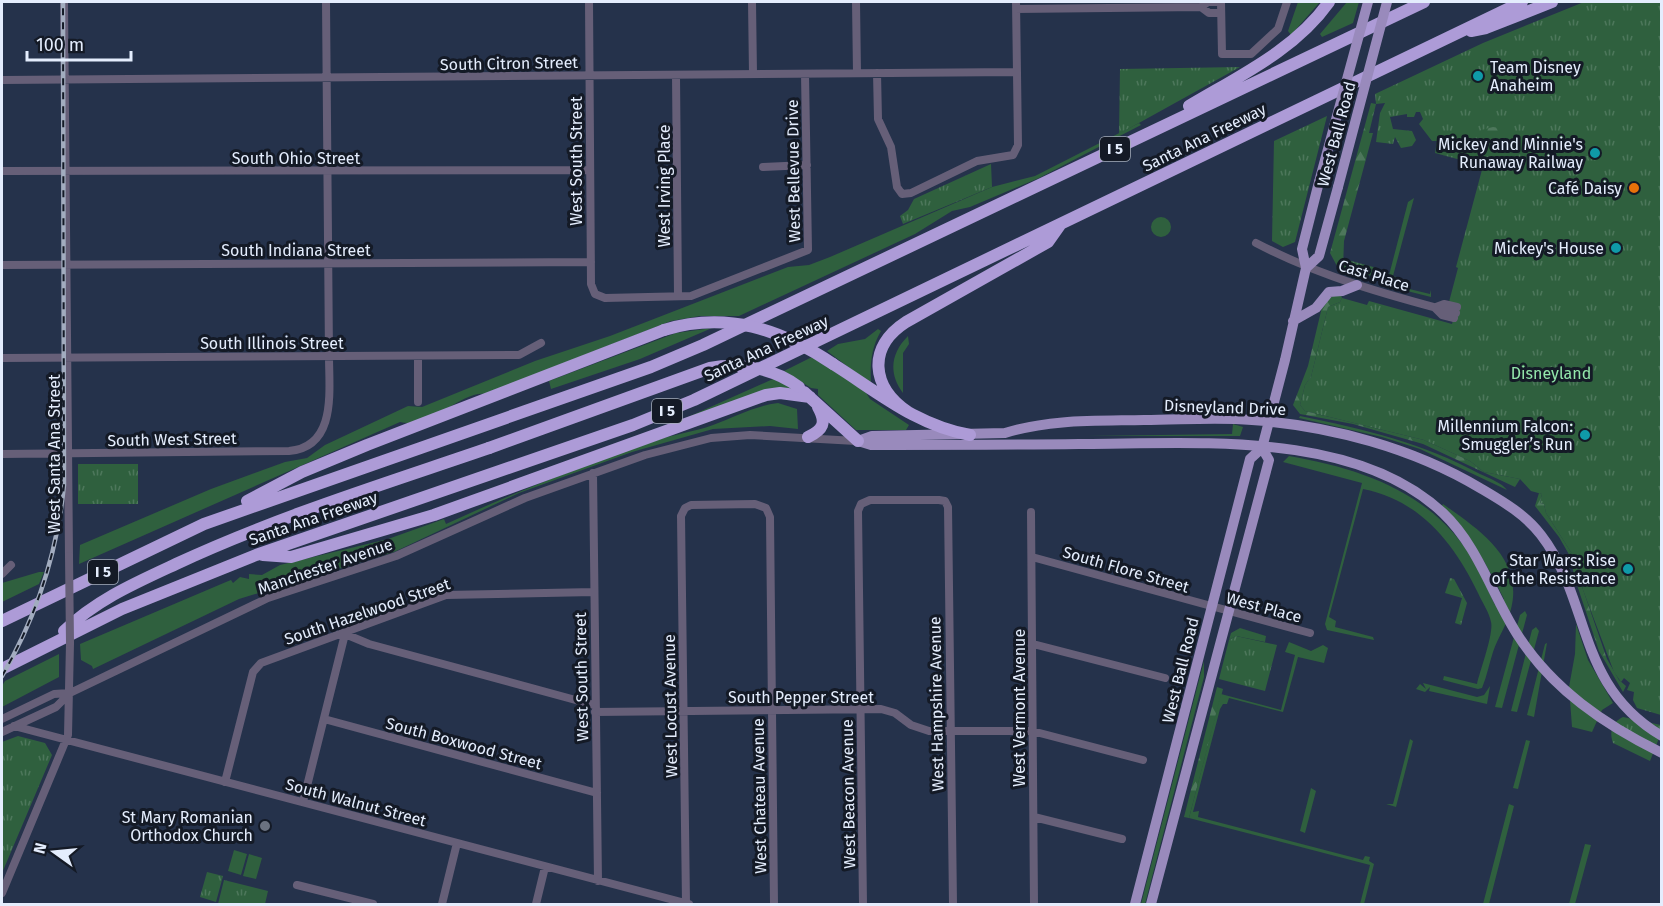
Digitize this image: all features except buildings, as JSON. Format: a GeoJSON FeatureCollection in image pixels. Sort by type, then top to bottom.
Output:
{"type":"FeatureCollection","features":[{"type":"Feature","properties":{"kind":"highway"},"geometry":{"type":"LineString","coordinates":[[1118,148],[1282,50],[1300,36],[1329,2]]}},
{"type":"Feature","properties":{"kind":"highway","name":"Santa Ana Freeway"},"geometry":{"type":"LineString","coordinates":[[2,621],[204,524],[651,367],[714,340],[1424,2]]}},
{"type":"Feature","properties":{"kind":"highway","name":"Santa Ana Freeway"},"geometry":{"type":"LineString","coordinates":[[2,669],[142,600],[256,555],[633,425],[749,375],[1522,2]]}},
{"type":"Feature","properties":{"kind":"highway"},"geometry":{"type":"LineString","coordinates":[[1458,32],[1486,28],[1552,2]]}},
{"type":"Feature","properties":{"kind":"highway"},"geometry":{"type":"LineString","coordinates":[[908,412],[888,394],[880,378],[878,361],[888,337],[906,322],[1048,242],[1061,224]]}},
{"type":"Feature","properties":{"kind":"highway"},"geometry":{"type":"LineString","coordinates":[[204,524],[313,467],[664,330],[704,322],[757,326],[791,338],[934,427],[970,435]]}},
{"type":"Feature","properties":{"kind":"highway"},"geometry":{"type":"LineString","coordinates":[[48,647],[82,614],[113,594],[208,549],[280,520],[710,368],[729,365],[751,367],[782,376],[799,387],[858,441]]}},
{"type":"Feature","properties":{"kind":"highway"},"geometry":{"type":"LineString","coordinates":[[256,555],[291,557],[434,515],[766,395],[780,393],[813,400],[824,417],[823,426],[819,432],[808,437]]}},
{"type":"Feature","properties":{"kind":"main road","name":"West Ball Road"},"geometry":{"type":"LineString","coordinates":[[1135,904],[1250,459],[1262,448],[1306,268],[1302,249],[1368,2]]}},
{"type":"Feature","properties":{"kind":"main road","name":"West Ball Road"},"geometry":{"type":"LineString","coordinates":[[1306,268],[1319,256],[1387,2]]}},
{"type":"Feature","properties":{"kind":"main road"},"geometry":{"type":"LineString","coordinates":[[1293,321],[1316,308],[1329,292],[1342,291],[1357,285]]}},
{"type":"Feature","properties":{"kind":"main road","name":"Disneyland Drive"},"geometry":{"type":"LineString","coordinates":[[858,441],[873,436],[1005,434],[1024,427],[1073,421],[1268,421],[1324,430],[1399,451],[1463,478],[1519,512],[1552,550],[1592,657],[1612,690],[1638,718],[1662,736]]}},
{"type":"Feature","properties":{"kind":"main road","name":"Disneyland Drive"},"geometry":{"type":"LineString","coordinates":[[858,441],[871,445],[1144,444],[1262,448],[1316,454],[1357,464],[1386,475],[1418,494],[1443,513],[1463,538],[1528,650],[1580,705],[1615,729],[1662,753]]}},
{"type":"Feature","properties":{"kind":"main road","name":"West Ball Road"},"geometry":{"type":"LineString","coordinates":[[1151,904],[1269,460],[1262,448]]}},
{"type":"Feature","properties":{"kind":"street","name":"West Santa Ana Street"},"geometry":{"type":"LineString","coordinates":[[2,893],[69,730],[64,2]]}},
{"type":"Feature","properties":{"kind":"street"},"geometry":{"type":"LineString","coordinates":[[326,2],[329,356]]}},
{"type":"Feature","properties":{"kind":"street","name":"West South Street"},"geometry":{"type":"LineString","coordinates":[[589,2],[591,284]]}},
{"type":"Feature","properties":{"kind":"street"},"geometry":{"type":"LineString","coordinates":[[752,2],[753,74]]}},
{"type":"Feature","properties":{"kind":"street"},"geometry":{"type":"LineString","coordinates":[[856,2],[857,73]]}},
{"type":"Feature","properties":{"kind":"street"},"geometry":{"type":"LineString","coordinates":[[901,193],[910,193],[977,161],[1015,154],[1018,145],[1016,5],[1201,7],[1208,2],[1221,2],[1222,54],[1251,54],[1278,29],[1287,2]]}},
{"type":"Feature","properties":{"kind":"street"},"geometry":{"type":"LineString","coordinates":[[1201,7],[1209,13],[1221,13]]}},
{"type":"Feature","properties":{"kind":"street","name":"South Citron Street"},"geometry":{"type":"LineString","coordinates":[[2,80],[1017,72]]}},
{"type":"Feature","properties":{"kind":"street"},"geometry":{"type":"LineString","coordinates":[[877,73],[878,119],[891,147],[897,187],[901,193]]}},
{"type":"Feature","properties":{"kind":"street","name":"West Bellevue Drive"},"geometry":{"type":"LineString","coordinates":[[591,284],[595,294],[605,298],[691,296],[808,250],[805,74]]}},
{"type":"Feature","properties":{"kind":"street","name":"West Irving Place"},"geometry":{"type":"LineString","coordinates":[[676,75],[678,296]]}},
{"type":"Feature","properties":{"kind":"street"},"geometry":{"type":"LineString","coordinates":[[763,166],[807,165]]}},
{"type":"Feature","properties":{"kind":"street","name":"South Ohio Street"},"geometry":{"type":"LineString","coordinates":[[2,171],[590,170]]}},
{"type":"Feature","properties":{"kind":"street"},"geometry":{"type":"LineString","coordinates":[[895,201],[901,193]]}},
{"type":"Feature","properties":{"kind":"street","name":"Cast Place"},"geometry":{"type":"LineString","coordinates":[[1256,243],[1306,268],[1434,307],[1444,304],[1456,313]]}},
{"type":"Feature","properties":{"kind":"street","name":"South Indiana Street"},"geometry":{"type":"LineString","coordinates":[[2,265],[591,262]]}},
{"type":"Feature","properties":{"kind":"street","name":"South Illinois Street"},"geometry":{"type":"LineString","coordinates":[[2,358],[519,355],[541,343]]}},
{"type":"Feature","properties":{"kind":"street","name":"South West Street"},"geometry":{"type":"LineString","coordinates":[[2,454],[300,450],[320,434],[327,419],[329,356]]}},
{"type":"Feature","properties":{"kind":"street"},"geometry":{"type":"LineString","coordinates":[[418,356],[418,402]]}},
{"type":"Feature","properties":{"kind":"street","name":"Disneyland Drive"},"geometry":{"type":"LineString","coordinates":[[592,473],[678,445],[711,438],[750,435],[858,441]]}},
{"type":"Feature","properties":{"kind":"street","name":"West South Street"},"geometry":{"type":"LineString","coordinates":[[592,473],[598,880]]}},
{"type":"Feature","properties":{"kind":"street","name":"Manchester Avenue"},"geometry":{"type":"LineString","coordinates":[[2,732],[56,707],[70,693],[268,598],[396,556],[525,498],[592,473]]}},
{"type":"Feature","properties":{"kind":"street","name":"West Beacon Avenue"},"geometry":{"type":"LineString","coordinates":[[863,904],[857,516],[861,504],[866,501],[939,500],[946,504]]}},
{"type":"Feature","properties":{"kind":"street","name":"West Locust Avenue"},"geometry":{"type":"LineString","coordinates":[[688,904],[681,519],[688,506],[755,504],[766,508]]}},
{"type":"Feature","properties":{"kind":"street","name":"West Hampshire Avenue"},"geometry":{"type":"LineString","coordinates":[[946,504],[952,904]]}},
{"type":"Feature","properties":{"kind":"street","name":"West Chateau Avenue"},"geometry":{"type":"LineString","coordinates":[[766,508],[770,517],[774,904]]}},
{"type":"Feature","properties":{"kind":"street","name":"West Vermont Avenue"},"geometry":{"type":"LineString","coordinates":[[1031,512],[1035,904]]}},
{"type":"Feature","properties":{"kind":"street","name":"South Flore Street"},"geometry":{"type":"LineString","coordinates":[[1032,557],[1167,593],[1212,608]]}},
{"type":"Feature","properties":{"kind":"street"},"geometry":{"type":"LineString","coordinates":[[2,574],[11,565]]}},
{"type":"Feature","properties":{"kind":"street","name":"South Hazelwood Street"},"geometry":{"type":"LineString","coordinates":[[225,782],[253,672],[258,664],[453,593],[594,592]]}},
{"type":"Feature","properties":{"kind":"street","name":"West Place"},"geometry":{"type":"LineString","coordinates":[[1212,608],[1310,633]]}},
{"type":"Feature","properties":{"kind":"street"},"geometry":{"type":"LineString","coordinates":[[303,802],[345,634]]}},
{"type":"Feature","properties":{"kind":"street","name":"South Pepper Street"},"geometry":{"type":"LineString","coordinates":[[345,634],[369,644],[595,709],[886,710],[923,730],[1032,731],[1143,760]]}},
{"type":"Feature","properties":{"kind":"street"},"geometry":{"type":"LineString","coordinates":[[1032,644],[1165,678]]}},
{"type":"Feature","properties":{"kind":"street","name":"Manchester Avenue"},"geometry":{"type":"LineString","coordinates":[[2,719],[54,694],[70,693]]}},
{"type":"Feature","properties":{"kind":"street","name":"South Boxwood Street"},"geometry":{"type":"LineString","coordinates":[[324,719],[597,793]]}},
{"type":"Feature","properties":{"kind":"street","name":"South Walnut Street"},"geometry":{"type":"LineString","coordinates":[[14,726],[688,904]]}},
{"type":"Feature","properties":{"kind":"street"},"geometry":{"type":"LineString","coordinates":[[1034,817],[1122,839]]}},
{"type":"Feature","properties":{"kind":"street"},"geometry":{"type":"LineString","coordinates":[[442,904],[457,843]]}},
{"type":"Feature","properties":{"kind":"street"},"geometry":{"type":"LineString","coordinates":[[536,904],[545,867]]}},
{"type":"Feature","properties":{"kind":"street"},"geometry":{"type":"LineString","coordinates":[[297,885],[373,904]]}},
{"type":"Feature","properties":{"kind":"green space"},"geometry":{"type":"Polygon","coordinates":[[[1298,2],[1319,3],[1291,35],[1288,31],[1298,2]]]}},
{"type":"Feature","properties":{"kind":"green space"},"geometry":{"type":"Polygon","coordinates":[[[1347,2],[1359,2],[1353,23],[1322,37],[1320,34],[1347,2]]]}},
{"type":"Feature","properties":{"kind":"green space","name":"Disneyland"},"geometry":{"type":"Polygon","coordinates":[[[1584,2],[1661,2],[1661,715],[1637,708],[1633,700],[1634,692],[1627,690],[1630,683],[1624,678],[1621,682],[1614,672],[1583,590],[1576,560],[1546,513],[1544,504],[1540,503],[1542,494],[1531,491],[1520,479],[1484,472],[1470,461],[1424,440],[1305,411],[1300,405],[1305,385],[1311,377],[1328,307],[1340,302],[1342,298],[1367,305],[1369,301],[1452,324],[1457,307],[1449,302],[1483,166],[1435,153],[1437,141],[1432,141],[1419,124],[1423,119],[1420,112],[1416,112],[1414,117],[1407,117],[1407,114],[1390,117],[1393,129],[1412,131],[1416,140],[1412,146],[1401,148],[1395,137],[1393,144],[1376,142],[1380,113],[1385,103],[1376,104],[1375,94],[1483,43],[1584,2]]]}},
{"type":"Feature","properties":{"kind":"green space"},"geometry":{"type":"Polygon","coordinates":[[[1240,67],[1119,134],[1120,69],[1240,67]]]}},
{"type":"Feature","properties":{"kind":"green space"},"geometry":{"type":"Polygon","coordinates":[[[1371,103],[1376,104],[1369,133],[1373,133],[1344,241],[1343,268],[1337,266],[1330,253],[1371,103]]]}},
{"type":"Feature","properties":{"kind":"green space"},"geometry":{"type":"Polygon","coordinates":[[[1327,116],[1295,242],[1283,247],[1272,241],[1274,141],[1327,116]]]}},
{"type":"Feature","properties":{"kind":"green space"},"geometry":{"type":"Polygon","coordinates":[[[1139,123],[1141,125],[1039,178],[970,207],[952,211],[915,234],[739,316],[700,316],[671,321],[485,394],[476,394],[434,416],[411,423],[400,422],[79,564],[80,545],[211,489],[285,462],[307,458],[325,445],[408,406],[422,407],[535,361],[610,336],[788,267],[809,265],[830,257],[992,187],[1035,176],[1139,123]]]}},
{"type":"Feature","properties":{"kind":"green space"},"geometry":{"type":"Polygon","coordinates":[[[1493,127],[1505,129],[1502,133],[1493,131],[1485,136],[1486,157],[1437,147],[1437,140],[1467,142],[1477,136],[1481,130],[1493,127]]]}},
{"type":"Feature","properties":{"kind":"green space"},"geometry":{"type":"Polygon","coordinates":[[[991,164],[992,187],[903,224],[900,216],[908,210],[914,199],[991,164]]]}},
{"type":"Feature","properties":{"kind":"green space"},"geometry":{"type":"Polygon","coordinates":[[[1414,198],[1393,276],[1399,278],[1397,286],[1430,294],[1431,290],[1431,297],[1391,287],[1387,283],[1408,202],[1414,198]]]}},
{"type":"Feature","properties":{"kind":"green space"},"geometry":{"type":"Polygon","coordinates":[[[1157,217],[1165,217],[1171,223],[1171,231],[1165,237],[1157,237],[1151,231],[1151,223],[1157,217]]]}},
{"type":"Feature","properties":{"kind":"green space"},"geometry":{"type":"Polygon","coordinates":[[[1344,259],[1377,268],[1375,277],[1343,268],[1344,259]]]}},
{"type":"Feature","properties":{"kind":"green space"},"geometry":{"type":"Polygon","coordinates":[[[1335,295],[1341,295],[1342,298],[1340,302],[1328,307],[1311,377],[1305,385],[1300,405],[1305,411],[1424,440],[1470,461],[1484,472],[1520,479],[1515,487],[1423,444],[1353,424],[1300,414],[1293,405],[1308,366],[1322,307],[1326,300],[1335,295]]]}},
{"type":"Feature","properties":{"kind":"green space"},"geometry":{"type":"Polygon","coordinates":[[[712,328],[640,359],[551,389],[549,381],[676,333],[712,328]]]}},
{"type":"Feature","properties":{"kind":"green space"},"geometry":{"type":"Polygon","coordinates":[[[878,329],[881,331],[872,356],[871,384],[827,351],[838,344],[865,339],[878,329]]]}},
{"type":"Feature","properties":{"kind":"green space"},"geometry":{"type":"Polygon","coordinates":[[[908,336],[909,344],[903,353],[903,393],[895,378],[894,363],[898,349],[908,336]]]}},
{"type":"Feature","properties":{"kind":"green space"},"geometry":{"type":"Polygon","coordinates":[[[812,357],[865,391],[870,399],[909,425],[906,430],[856,430],[818,395],[818,389],[811,388],[784,371],[812,357]]]}},
{"type":"Feature","properties":{"kind":"green space"},"geometry":{"type":"Polygon","coordinates":[[[773,379],[795,389],[763,391],[679,421],[773,379]]]}},
{"type":"Feature","properties":{"kind":"green space"},"geometry":{"type":"Polygon","coordinates":[[[778,403],[797,409],[798,429],[770,426],[713,429],[632,452],[519,493],[394,552],[239,599],[93,669],[81,660],[80,644],[231,580],[233,583],[240,577],[249,579],[249,574],[262,575],[280,565],[388,539],[444,519],[446,524],[524,490],[602,460],[662,439],[706,427],[753,409],[778,403]]]}},
{"type":"Feature","properties":{"kind":"green space"},"geometry":{"type":"Polygon","coordinates":[[[1300,416],[1415,445],[1459,463],[1495,481],[1507,490],[1420,449],[1382,437],[1299,418],[1300,416]]]}},
{"type":"Feature","properties":{"kind":"green space"},"geometry":{"type":"Polygon","coordinates":[[[1233,424],[1243,427],[1240,436],[1086,436],[1232,434],[1233,424]]]}},
{"type":"Feature","properties":{"kind":"green space"},"geometry":{"type":"Polygon","coordinates":[[[1289,456],[1344,468],[1370,477],[1418,502],[1440,519],[1459,539],[1478,568],[1495,605],[1504,599],[1502,595],[1484,561],[1441,507],[1443,504],[1495,547],[1511,575],[1513,591],[1511,609],[1495,647],[1482,688],[1443,680],[1444,676],[1477,684],[1489,643],[1490,618],[1469,575],[1433,526],[1402,503],[1383,495],[1363,489],[1329,617],[1336,621],[1335,627],[1373,637],[1374,640],[1327,630],[1325,624],[1362,483],[1283,462],[1289,456]]]}},
{"type":"Feature","properties":{"kind":"green space"},"geometry":{"type":"Polygon","coordinates":[[[78,464],[138,464],[138,504],[78,504],[78,464]]]}},
{"type":"Feature","properties":{"kind":"green space"},"geometry":{"type":"Polygon","coordinates":[[[1539,493],[1542,494],[1540,503],[1544,504],[1546,513],[1576,560],[1579,578],[1607,659],[1619,680],[1626,686],[1623,692],[1599,651],[1574,576],[1571,558],[1559,537],[1535,506],[1539,493]]]}},
{"type":"Feature","properties":{"kind":"green space"},"geometry":{"type":"Polygon","coordinates":[[[44,572],[39,584],[2,602],[2,583],[44,572]]]}},
{"type":"Feature","properties":{"kind":"green space"},"geometry":{"type":"Polygon","coordinates":[[[1450,578],[1454,579],[1467,603],[1461,625],[1455,623],[1462,598],[1445,593],[1450,578]]]}},
{"type":"Feature","properties":{"kind":"green space"},"geometry":{"type":"Polygon","coordinates":[[[1525,611],[1527,615],[1502,708],[1495,707],[1520,615],[1525,611]]]}},
{"type":"Feature","properties":{"kind":"green space"},"geometry":{"type":"Polygon","coordinates":[[[1576,624],[1588,660],[1613,703],[1602,710],[1592,732],[1572,727],[1569,687],[1575,654],[1576,624]]]}},
{"type":"Feature","properties":{"kind":"green space"},"geometry":{"type":"Polygon","coordinates":[[[1536,627],[1539,631],[1517,712],[1511,711],[1532,630],[1536,627]]]}},
{"type":"Feature","properties":{"kind":"green space"},"geometry":{"type":"Polygon","coordinates":[[[1240,628],[1266,636],[1265,642],[1236,636],[1229,640],[1231,633],[1240,628]]]}},
{"type":"Feature","properties":{"kind":"green space"},"geometry":{"type":"Polygon","coordinates":[[[1236,636],[1277,645],[1265,691],[1219,679],[1229,640],[1236,636]]]}},
{"type":"Feature","properties":{"kind":"green space"},"geometry":{"type":"Polygon","coordinates":[[[1289,642],[1311,651],[1323,645],[1328,648],[1324,663],[1298,657],[1283,712],[1229,698],[1227,704],[1223,704],[1193,812],[1199,811],[1198,817],[1363,860],[1365,856],[1370,857],[1369,861],[1374,864],[1364,904],[1360,904],[1370,865],[1189,818],[1221,694],[1281,710],[1295,655],[1285,652],[1289,642]]]}},
{"type":"Feature","properties":{"kind":"green space"},"geometry":{"type":"Polygon","coordinates":[[[1547,643],[1534,717],[1527,715],[1547,643]]]}},
{"type":"Feature","properties":{"kind":"green space"},"geometry":{"type":"Polygon","coordinates":[[[59,654],[59,677],[2,707],[2,686],[5,681],[59,654]]]}},
{"type":"Feature","properties":{"kind":"green space"},"geometry":{"type":"Polygon","coordinates":[[[1204,661],[1204,677],[1145,904],[1141,904],[1204,661]]]}},
{"type":"Feature","properties":{"kind":"green space"},"geometry":{"type":"Polygon","coordinates":[[[1423,683],[1477,697],[1484,695],[1490,686],[1487,704],[1429,691],[1430,687],[1425,692],[1416,689],[1420,684],[1426,689],[1423,683]]]}},
{"type":"Feature","properties":{"kind":"green space"},"geometry":{"type":"Polygon","coordinates":[[[1217,687],[1223,689],[1189,818],[1184,817],[1217,687]]]}},
{"type":"Feature","properties":{"kind":"green space"},"geometry":{"type":"Polygon","coordinates":[[[1623,717],[1661,725],[1661,733],[1650,761],[1613,743],[1612,728],[1623,717]]]}},
{"type":"Feature","properties":{"kind":"green space"},"geometry":{"type":"Polygon","coordinates":[[[18,736],[45,743],[52,755],[2,873],[2,742],[18,736]]]}},
{"type":"Feature","properties":{"kind":"green space"},"geometry":{"type":"Polygon","coordinates":[[[1410,739],[1413,741],[1396,807],[1386,804],[1393,804],[1410,739]]]}},
{"type":"Feature","properties":{"kind":"green space"},"geometry":{"type":"Polygon","coordinates":[[[1526,740],[1530,741],[1518,789],[1513,788],[1526,740]]]}},
{"type":"Feature","properties":{"kind":"green space"},"geometry":{"type":"Polygon","coordinates":[[[1311,788],[1316,791],[1305,833],[1300,831],[1311,788]]]}},
{"type":"Feature","properties":{"kind":"green space"},"geometry":{"type":"Polygon","coordinates":[[[1509,804],[1514,806],[1489,904],[1483,904],[1509,804]]]}},
{"type":"Feature","properties":{"kind":"green space"},"geometry":{"type":"Polygon","coordinates":[[[1585,844],[1591,845],[1575,904],[1569,904],[1585,844]]]}},
{"type":"Feature","properties":{"kind":"green space"},"geometry":{"type":"Polygon","coordinates":[[[234,850],[247,854],[241,875],[228,871],[234,850]]]}},
{"type":"Feature","properties":{"kind":"green space"},"geometry":{"type":"Polygon","coordinates":[[[249,854],[262,858],[256,879],[243,876],[249,854]]]}},
{"type":"Feature","properties":{"kind":"green space"},"geometry":{"type":"Polygon","coordinates":[[[207,872],[223,876],[216,902],[200,897],[207,872]]]}},
{"type":"Feature","properties":{"kind":"green space"},"geometry":{"type":"Polygon","coordinates":[[[224,880],[268,891],[265,904],[218,904],[224,880]]]}},
{"type":"Feature","properties":{"kind":"railway"},"geometry":{"type":"LineString","coordinates":[[2,676],[25,631],[43,584],[56,535],[64,485],[63,2]]}},
{"type":"Feature","properties":{"kind":"place","name":"Team Disney Anaheim"},"geometry":{"type":"Point","coordinates":[1478,76]}},
{"type":"Feature","properties":{"kind":"place","name":"Mickey and Minnie's Runaway Railway"},"geometry":{"type":"Point","coordinates":[1595,153]}},
{"type":"Feature","properties":{"kind":"place","name":"Café Daisy"},"geometry":{"type":"Point","coordinates":[1634,188]}},
{"type":"Feature","properties":{"kind":"place","name":"Mickey's House"},"geometry":{"type":"Point","coordinates":[1616,248]}},
{"type":"Feature","properties":{"kind":"place","name":"Millennium Falcon: Smuggler’s Run"},"geometry":{"type":"Point","coordinates":[1585,435]}},
{"type":"Feature","properties":{"kind":"place","name":"Star Wars: Rise of the Resistance"},"geometry":{"type":"Point","coordinates":[1628,569]}},
{"type":"Feature","properties":{"kind":"place","name":"St Mary Romanian Orthodox Church"},"geometry":{"type":"Point","coordinates":[265,826]}}]}
